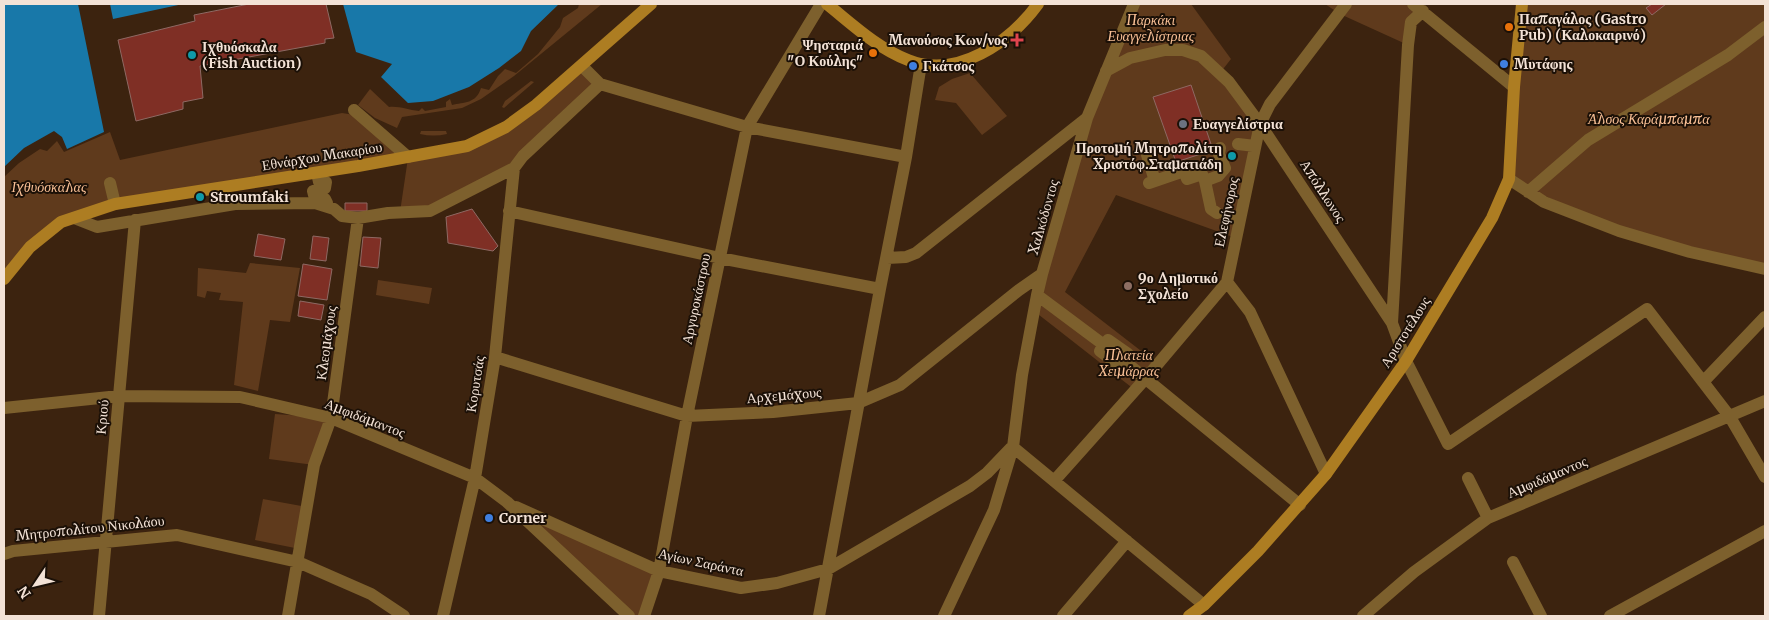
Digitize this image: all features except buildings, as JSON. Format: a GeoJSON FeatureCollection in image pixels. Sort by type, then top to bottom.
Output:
{"type":"FeatureCollection","features":[{"type":"Feature","properties":{"kind":"street","name":"Εθνάρχου Μακαρίου"},"geometry":{"type":"LineString","coordinates":[[4,279],[30,247],[61,222],[115,204],[317,173],[467,146],[506,127],[536,105],[651,4]]}},
{"type":"Feature","properties":{"kind":"street","name":"Αργυροκάστρου"},"geometry":{"type":"LineString","coordinates":[[644,616],[659,571],[687,416],[747,127],[821,4]]}},
{"type":"Feature","properties":{"kind":"street"},"geometry":{"type":"LineString","coordinates":[[827,4],[886,49],[920,64],[938,65],[950,64],[976,56],[1001,42],[1022,24],[1038,4]]}},
{"type":"Feature","properties":{"kind":"street","name":"Χαλκόδοντος"},"geometry":{"type":"LineString","coordinates":[[944,616],[994,510],[1013,447],[1022,376],[1042,274],[1088,118],[1134,4]]}},
{"type":"Feature","properties":{"kind":"street","name":"Ελεφήνορος"},"geometry":{"type":"LineString","coordinates":[[1054,481],[1146,378],[1227,282],[1260,124],[1270,104],[1346,4]]}},
{"type":"Feature","properties":{"kind":"street","name":"Αριστοτέλους"},"geometry":{"type":"LineString","coordinates":[[1189,616],[1204,605],[1258,551],[1300,506],[1326,474],[1406,362],[1492,218],[1509,179],[1514,87],[1522,4]]}},
{"type":"Feature","properties":{"kind":"street"},"geometry":{"type":"LineString","coordinates":[[1392,323],[1408,45],[1411,22],[1418,7],[1514,87]]}},
{"type":"Feature","properties":{"kind":"street"},"geometry":{"type":"LineString","coordinates":[[1528,192],[1588,140],[1728,55],[1765,27]]}},
{"type":"Feature","properties":{"kind":"street","name":"Απόλλωνος"},"geometry":{"type":"LineString","coordinates":[[1106,71],[1130,58],[1149,53],[1183,50],[1193,52],[1208,62],[1228,82],[1260,124],[1392,323],[1406,362],[1448,444],[1647,309],[1703,382]]}},
{"type":"Feature","properties":{"kind":"street"},"geometry":{"type":"LineString","coordinates":[[819,616],[906,157],[920,64]]}},
{"type":"Feature","properties":{"kind":"street"},"geometry":{"type":"LineString","coordinates":[[582,66],[600,84],[747,127],[906,157]]}},
{"type":"Feature","properties":{"kind":"street"},"geometry":{"type":"LineString","coordinates":[[74,218],[97,227],[235,204],[315,203],[334,209],[342,216],[358,218],[388,213],[430,211],[514,168],[523,156],[600,84]]}},
{"type":"Feature","properties":{"kind":"street"},"geometry":{"type":"LineString","coordinates":[[354,110],[408,157]]}},
{"type":"Feature","properties":{"kind":"street"},"geometry":{"type":"LineString","coordinates":[[887,258],[906,257],[916,253],[1088,118]]}},
{"type":"Feature","properties":{"kind":"street"},"geometry":{"type":"LineString","coordinates":[[1238,144],[1255,146]]}},
{"type":"Feature","properties":{"kind":"street"},"geometry":{"type":"LineString","coordinates":[[1205,181],[1218,176],[1225,168],[1219,154],[1220,148]]}},
{"type":"Feature","properties":{"kind":"street"},"geometry":{"type":"LineString","coordinates":[[1147,155],[1152,182],[1184,171],[1187,179],[1202,174],[1211,209],[1221,214],[1240,217]]}},
{"type":"Feature","properties":{"kind":"street","name":"Κορυτσάς"},"geometry":{"type":"LineString","coordinates":[[443,616],[476,478],[495,357],[514,168]]}},
{"type":"Feature","properties":{"kind":"street"},"geometry":{"type":"LineString","coordinates":[[317,173],[319,182],[326,182],[325,188],[313,191],[314,195],[325,199],[329,208]]}},
{"type":"Feature","properties":{"kind":"street"},"geometry":{"type":"LineString","coordinates":[[1509,179],[1544,202],[1619,232],[1690,252],[1759,267],[1765,278]]}},
{"type":"Feature","properties":{"kind":"street"},"geometry":{"type":"LineString","coordinates":[[110,183],[115,204]]}},
{"type":"Feature","properties":{"kind":"street"},"geometry":{"type":"LineString","coordinates":[[509,212],[720,258],[880,289]]}},
{"type":"Feature","properties":{"kind":"street","name":"Κλεομάχους"},"geometry":{"type":"LineString","coordinates":[[288,616],[314,465],[331,418],[358,218]]}},
{"type":"Feature","properties":{"kind":"street","name":"Κριού"},"geometry":{"type":"LineString","coordinates":[[99,616],[135,220]]}},
{"type":"Feature","properties":{"kind":"street","name":"Αρχεμάχους"},"geometry":{"type":"LineString","coordinates":[[495,357],[687,416],[773,412],[858,403],[900,384],[1042,274]]}},
{"type":"Feature","properties":{"kind":"street"},"geometry":{"type":"LineString","coordinates":[[1227,282],[1250,312],[1326,474]]}},
{"type":"Feature","properties":{"kind":"street"},"geometry":{"type":"LineString","coordinates":[[1037,295],[1104,346],[1100,351],[1120,366],[1124,361],[1146,378],[1300,506]]}},
{"type":"Feature","properties":{"kind":"street"},"geometry":{"type":"LineString","coordinates":[[1765,317],[1703,382],[1730,417],[1765,477]]}},
{"type":"Feature","properties":{"kind":"street","name":"Αμφιδάμαντος"},"geometry":{"type":"LineString","coordinates":[[4,408],[119,396],[240,397],[331,418],[476,478],[507,502],[629,616]]}},
{"type":"Feature","properties":{"kind":"street","name":"Αμφιδάμαντος"},"geometry":{"type":"LineString","coordinates":[[1363,616],[1414,572],[1488,518],[1765,401]]}},
{"type":"Feature","properties":{"kind":"street"},"geometry":{"type":"LineString","coordinates":[[1013,447],[1204,605]]}},
{"type":"Feature","properties":{"kind":"street","name":"Αγίων Σαράντα"},"geometry":{"type":"LineString","coordinates":[[507,502],[659,571],[741,588],[776,583],[828,569],[970,486],[987,473],[1013,447]]}},
{"type":"Feature","properties":{"kind":"street"},"geometry":{"type":"LineString","coordinates":[[1468,478],[1488,518]]}},
{"type":"Feature","properties":{"kind":"street"},"geometry":{"type":"LineString","coordinates":[[1610,616],[1765,531]]}},
{"type":"Feature","properties":{"kind":"street","name":"Μητροπολίτου Νικολάου"},"geometry":{"type":"LineString","coordinates":[[4,554],[13,551],[106,540],[177,535],[298,562],[371,594],[404,616]]}},
{"type":"Feature","properties":{"kind":"street"},"geometry":{"type":"LineString","coordinates":[[1063,616],[1127,541]]}},
{"type":"Feature","properties":{"kind":"street"},"geometry":{"type":"LineString","coordinates":[[1513,562],[1541,616]]}},
{"type":"Feature","properties":{"kind":"green space"},"geometry":{"type":"Polygon","coordinates":[[[579,4],[602,4],[514,76],[481,99],[462,108],[402,117],[397,128],[375,118],[358,105],[370,89],[389,107],[419,111],[422,108],[425,111],[446,107],[446,102],[450,99],[452,105],[473,100],[481,88],[489,90],[505,69],[516,73],[538,54],[560,27],[563,18],[578,8],[579,4]]]}},
{"type":"Feature","properties":{"kind":"green space"},"geometry":{"type":"Polygon","coordinates":[[[1134,4],[1191,4],[1231,59],[1220,73],[1260,124],[1236,238],[1116,195],[1065,292],[1158,364],[1135,390],[1034,311],[1070,177],[1134,4]]]}},
{"type":"Feature","properties":{"kind":"green space"},"geometry":{"type":"Polygon","coordinates":[[[1325,4],[1413,4],[1423,11],[1408,45],[1340,14],[1325,4]]]}},
{"type":"Feature","properties":{"kind":"green space","name":"Άλσος Καράμπαμπα"},"geometry":{"type":"Polygon","coordinates":[[[1522,4],[1765,4],[1765,269],[1619,231],[1509,179],[1522,4]]]}},
{"type":"Feature","properties":{"kind":"green space","name":"Ιχθυόσκαλας"},"geometry":{"type":"Polygon","coordinates":[[[582,66],[600,84],[523,156],[430,211],[400,212],[408,158],[217,187],[61,222],[4,279],[4,177],[19,163],[40,149],[47,151],[57,141],[64,152],[110,132],[120,160],[342,113],[361,116],[409,157],[467,146],[506,127],[582,66]]]}},
{"type":"Feature","properties":{"kind":"green space"},"geometry":{"type":"Polygon","coordinates":[[[970,73],[1007,116],[982,135],[956,103],[935,100],[939,87],[952,79],[970,73]]]}},
{"type":"Feature","properties":{"kind":"green space"},"geometry":{"type":"Polygon","coordinates":[[[531,81],[534,82],[504,108],[502,107],[505,101],[531,81]]]}},
{"type":"Feature","properties":{"kind":"green space"},"geometry":{"type":"Polygon","coordinates":[[[421,131],[446,131],[447,134],[427,135],[420,134],[421,131]]]}},
{"type":"Feature","properties":{"kind":"green space"},"geometry":{"type":"Polygon","coordinates":[[[250,263],[300,268],[290,322],[270,320],[258,391],[234,385],[243,302],[219,300],[221,293],[207,291],[205,298],[197,296],[198,268],[246,273],[250,263]]]}},
{"type":"Feature","properties":{"kind":"green space"},"geometry":{"type":"Polygon","coordinates":[[[378,280],[432,288],[429,304],[376,295],[378,280]]]}},
{"type":"Feature","properties":{"kind":"green space"},"geometry":{"type":"Polygon","coordinates":[[[275,414],[331,418],[314,465],[269,459],[275,414]]]}},
{"type":"Feature","properties":{"kind":"green space"},"geometry":{"type":"Polygon","coordinates":[[[263,499],[307,507],[300,549],[255,540],[263,499]]]}},
{"type":"Feature","properties":{"kind":"green space"},"geometry":{"type":"Polygon","coordinates":[[[507,502],[659,571],[644,616],[629,616],[507,502]]]}},
{"type":"Feature","properties":{"kind":"water"},"geometry":{"type":"Polygon","coordinates":[[[4,4],[78,4],[104,132],[67,149],[62,137],[54,131],[24,148],[4,167],[4,4]]]}},
{"type":"Feature","properties":{"kind":"water"},"geometry":{"type":"Polygon","coordinates":[[[110,4],[183,4],[113,19],[110,4]]]}},
{"type":"Feature","properties":{"kind":"water"},"geometry":{"type":"Polygon","coordinates":[[[343,4],[559,4],[531,31],[521,51],[499,68],[469,87],[433,101],[408,103],[381,77],[392,64],[356,52],[343,4]]]}},
{"type":"Feature","properties":{"kind":"place","name":"Παπαγάλος (Gastro Pub) (Καλοκαιρινό)"},"geometry":{"type":"Point","coordinates":[1509,27]}},
{"type":"Feature","properties":{"kind":"place","name":"Μανούσος Κων/νος"},"geometry":{"type":"Point","coordinates":[1017,40]}},
{"type":"Feature","properties":{"kind":"place","name":"Ψησταριά \"Ο Κούλης\""},"geometry":{"type":"Point","coordinates":[873,53]}},
{"type":"Feature","properties":{"kind":"place","name":"Ιχθυόσκαλα (Fish Auction)"},"geometry":{"type":"Point","coordinates":[192,55]}},
{"type":"Feature","properties":{"kind":"place","name":"Μυτάφης"},"geometry":{"type":"Point","coordinates":[1504,64]}},
{"type":"Feature","properties":{"kind":"place","name":"Γκάτσος"},"geometry":{"type":"Point","coordinates":[913,66]}},
{"type":"Feature","properties":{"kind":"place","name":"Ευαγγελίστρια"},"geometry":{"type":"Point","coordinates":[1183,124]}},
{"type":"Feature","properties":{"kind":"place","name":"Προτομή Μητροπολίτη Χριστόφ.Σταματιάδη"},"geometry":{"type":"Point","coordinates":[1232,156]}},
{"type":"Feature","properties":{"kind":"place","name":"Stroumfaki"},"geometry":{"type":"Point","coordinates":[200,197]}},
{"type":"Feature","properties":{"kind":"place","name":"9ο Δημοτικό Σχολείο"},"geometry":{"type":"Point","coordinates":[1128,286]}},
{"type":"Feature","properties":{"kind":"place","name":"Corner"},"geometry":{"type":"Point","coordinates":[489,518]}},
{"type":"Feature","properties":{"kind":"park label","name":"Παρκάκι Ευαγγελίστριας"},"geometry":{"type":"Point","coordinates":[1151,28]}},
{"type":"Feature","properties":{"kind":"park label","name":"Πλατεία Χειμάρρας"},"geometry":{"type":"Point","coordinates":[1129,364]}}]}
